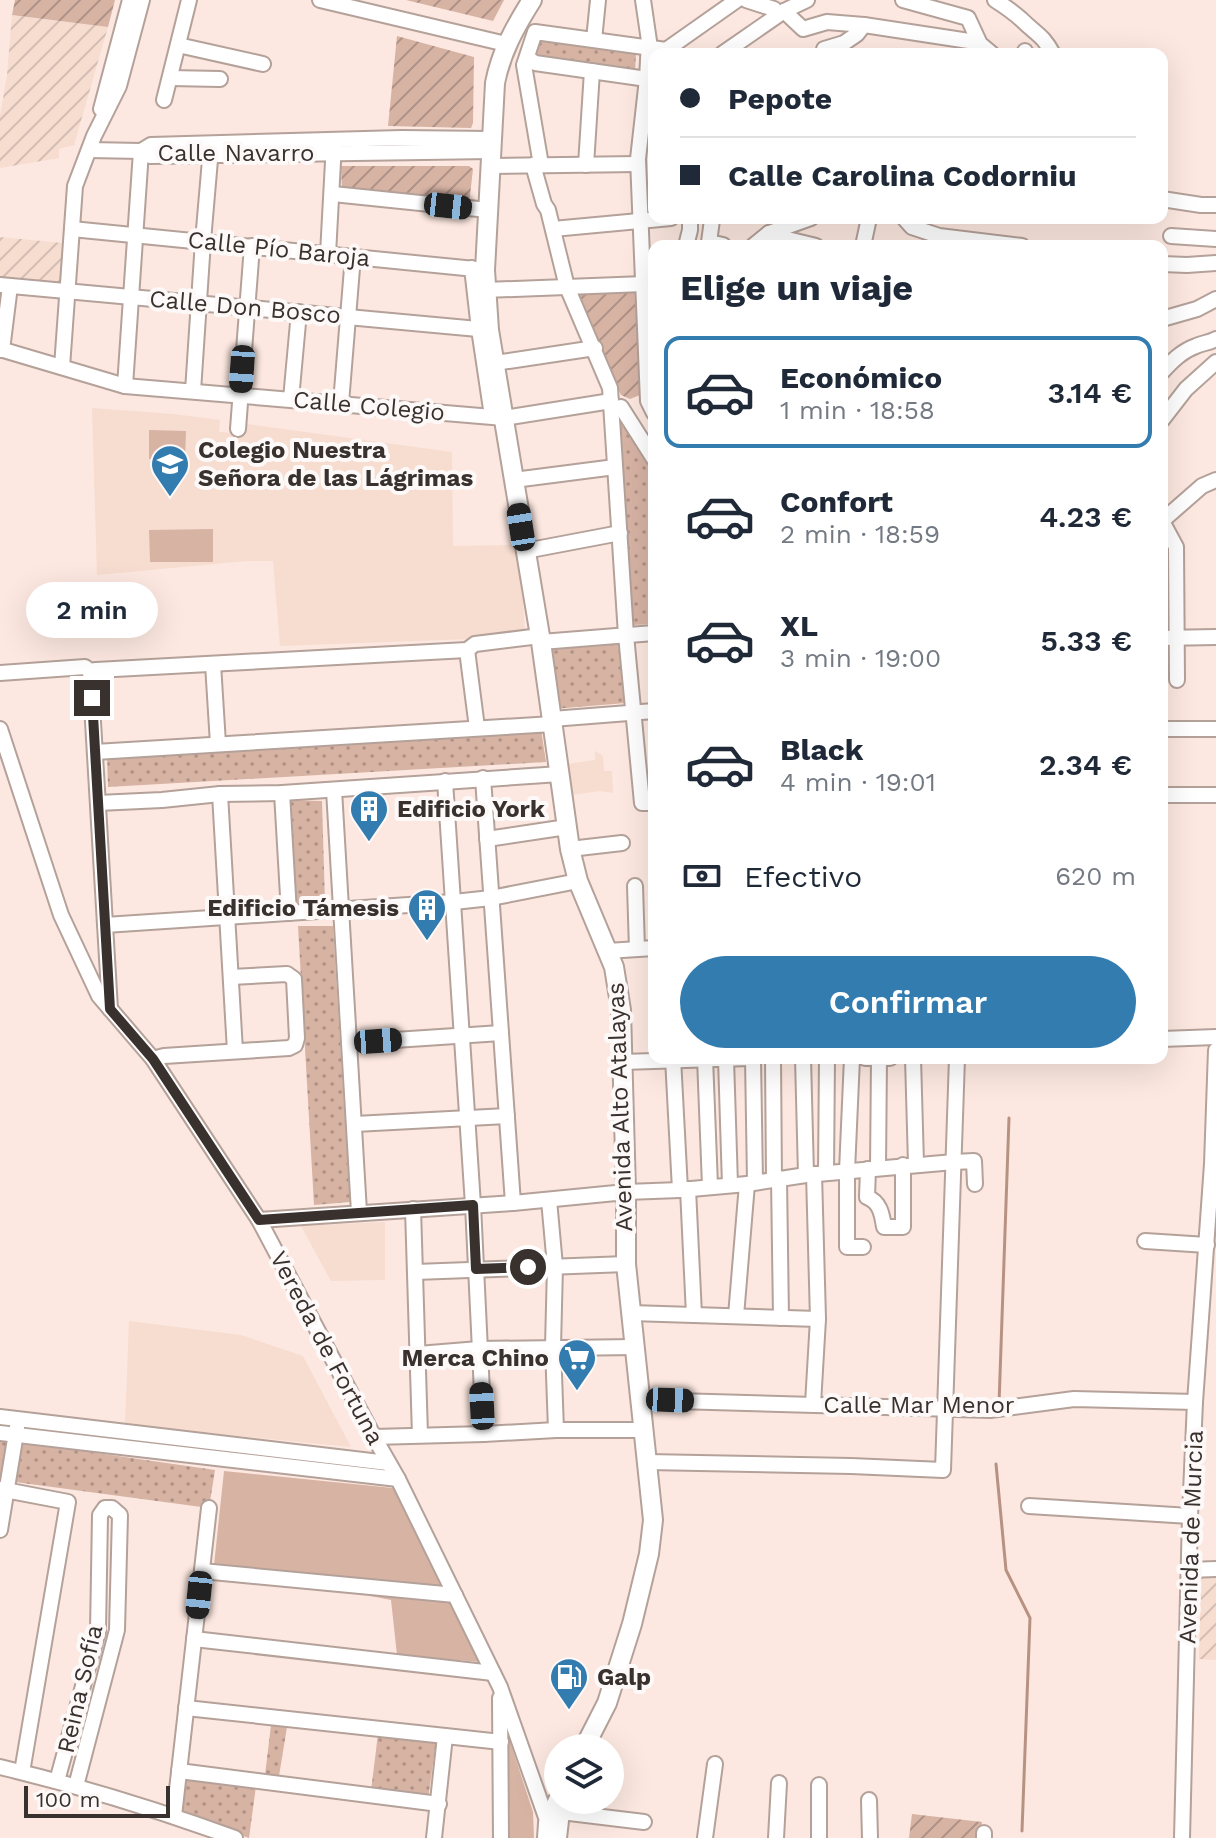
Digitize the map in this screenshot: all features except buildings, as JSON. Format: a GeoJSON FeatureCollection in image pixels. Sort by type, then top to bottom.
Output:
{"type":"FeatureCollection","features":[{"type":"Feature","properties":{"kind":"main road","name":"Avenida Alto Atalayas"},"geometry":{"type":"LineString","coordinates":[[532,0],[499,61],[488,210],[479,269],[485,290],[484,330],[495,363],[498,417],[514,480],[570,849],[578,881],[614,967],[621,1010],[626,1264],[653,1520],[649,1554],[632,1624],[607,1703],[591,1734]]}},
{"type":"Feature","properties":{"kind":"street"},"geometry":{"type":"LineString","coordinates":[[62,367],[75,186],[91,143],[130,0]]}},
{"type":"Feature","properties":{"kind":"street"},"geometry":{"type":"LineString","coordinates":[[91,143],[119,86],[140,0]]}},
{"type":"Feature","properties":{"kind":"street"},"geometry":{"type":"LineString","coordinates":[[164,100],[189,0]]}},
{"type":"Feature","properties":{"kind":"street"},"geometry":{"type":"LineString","coordinates":[[320,0],[371,6],[506,44]]}},
{"type":"Feature","properties":{"kind":"street"},"geometry":{"type":"LineString","coordinates":[[594,40],[598,0]]}},
{"type":"Feature","properties":{"kind":"street"},"geometry":{"type":"LineString","coordinates":[[643,0],[649,47]]}},
{"type":"Feature","properties":{"kind":"street"},"geometry":{"type":"LineString","coordinates":[[673,48],[737,0]]}},
{"type":"Feature","properties":{"kind":"street"},"geometry":{"type":"LineString","coordinates":[[746,0],[783,7],[803,29],[827,22],[864,25],[953,46],[969,41],[982,48]]}},
{"type":"Feature","properties":{"kind":"street"},"geometry":{"type":"LineString","coordinates":[[720,48],[783,7],[807,0]]}},
{"type":"Feature","properties":{"kind":"street"},"geometry":{"type":"LineString","coordinates":[[903,0],[968,18],[986,48]]}},
{"type":"Feature","properties":{"kind":"street"},"geometry":{"type":"LineString","coordinates":[[995,0],[1041,35],[1049,48]]}},
{"type":"Feature","properties":{"kind":"street"},"geometry":{"type":"LineString","coordinates":[[730,48],[783,7]]}},
{"type":"Feature","properties":{"kind":"street"},"geometry":{"type":"LineString","coordinates":[[827,48],[844,43],[864,25]]}},
{"type":"Feature","properties":{"kind":"street"},"geometry":{"type":"LineString","coordinates":[[648,803],[626,635],[615,467],[615,405],[595,348],[567,287],[544,204],[524,65],[535,32],[653,48]]}},
{"type":"Feature","properties":{"kind":"street"},"geometry":{"type":"LineString","coordinates":[[178,45],[263,64]]}},
{"type":"Feature","properties":{"kind":"street"},"geometry":{"type":"LineString","coordinates":[[527,57],[535,63],[647,79]]}},
{"type":"Feature","properties":{"kind":"street"},"geometry":{"type":"LineString","coordinates":[[648,63],[646,148],[638,164],[648,344]]}},
{"type":"Feature","properties":{"kind":"street"},"geometry":{"type":"LineString","coordinates":[[586,165],[592,71]]}},
{"type":"Feature","properties":{"kind":"street"},"geometry":{"type":"LineString","coordinates":[[170,78],[220,79]]}},
{"type":"Feature","properties":{"kind":"street","name":"Calle Navarro"},"geometry":{"type":"LineString","coordinates":[[91,143],[141,151],[150,156],[211,149],[334,146],[491,152],[537,165],[638,164]]}},
{"type":"Feature","properties":{"kind":"street"},"geometry":{"type":"LineString","coordinates":[[328,254],[334,146]]}},
{"type":"Feature","properties":{"kind":"street"},"geometry":{"type":"LineString","coordinates":[[193,391],[211,149]]}},
{"type":"Feature","properties":{"kind":"street"},"geometry":{"type":"LineString","coordinates":[[125,386],[141,151]]}},
{"type":"Feature","properties":{"kind":"street"},"geometry":{"type":"LineString","coordinates":[[333,194],[488,210]]}},
{"type":"Feature","properties":{"kind":"street"},"geometry":{"type":"LineString","coordinates":[[1168,200],[1216,205]]}},
{"type":"Feature","properties":{"kind":"street"},"geometry":{"type":"LineString","coordinates":[[553,229],[648,220]]}},
{"type":"Feature","properties":{"kind":"street"},"geometry":{"type":"LineString","coordinates":[[760,240],[769,233],[794,224]]}},
{"type":"Feature","properties":{"kind":"street"},"geometry":{"type":"LineString","coordinates":[[910,224],[939,236],[972,240]]}},
{"type":"Feature","properties":{"kind":"street","name":"Calle Pío Baroja"},"geometry":{"type":"LineString","coordinates":[[72,229],[479,269]]}},
{"type":"Feature","properties":{"kind":"street"},"geometry":{"type":"LineString","coordinates":[[769,233],[791,240]]}},
{"type":"Feature","properties":{"kind":"street"},"geometry":{"type":"LineString","coordinates":[[1171,236],[1216,239]]}},
{"type":"Feature","properties":{"kind":"street"},"geometry":{"type":"LineString","coordinates":[[238,429],[252,246]]}},
{"type":"Feature","properties":{"kind":"street"},"geometry":{"type":"LineString","coordinates":[[341,403],[353,256]]}},
{"type":"Feature","properties":{"kind":"street"},"geometry":{"type":"LineString","coordinates":[[1168,264],[1216,263]]}},
{"type":"Feature","properties":{"kind":"street"},"geometry":{"type":"LineString","coordinates":[[479,269],[484,330],[498,417]]}},
{"type":"Feature","properties":{"kind":"street"},"geometry":{"type":"LineString","coordinates":[[485,290],[644,284]]}},
{"type":"Feature","properties":{"kind":"street"},"geometry":{"type":"LineString","coordinates":[[1,349],[5,285]]}},
{"type":"Feature","properties":{"kind":"street","name":"Calle Don Bosco"},"geometry":{"type":"LineString","coordinates":[[5,285],[484,330]]}},
{"type":"Feature","properties":{"kind":"street"},"geometry":{"type":"LineString","coordinates":[[1168,317],[1197,309],[1216,299]]}},
{"type":"Feature","properties":{"kind":"street"},"geometry":{"type":"LineString","coordinates":[[291,399],[299,312]]}},
{"type":"Feature","properties":{"kind":"street"},"geometry":{"type":"LineString","coordinates":[[1168,366],[1198,344],[1216,339]]}},
{"type":"Feature","properties":{"kind":"street"},"geometry":{"type":"LineString","coordinates":[[495,363],[595,348]]}},
{"type":"Feature","properties":{"kind":"street","name":"Calle Colegio"},"geometry":{"type":"LineString","coordinates":[[1,349],[125,386],[498,417],[648,404]]}},
{"type":"Feature","properties":{"kind":"street"},"geometry":{"type":"LineString","coordinates":[[1168,412],[1186,389],[1216,362]]}},
{"type":"Feature","properties":{"kind":"street"},"geometry":{"type":"LineString","coordinates":[[615,405],[648,451]]}},
{"type":"Feature","properties":{"kind":"street"},"geometry":{"type":"LineString","coordinates":[[514,480],[615,467]]}},
{"type":"Feature","properties":{"kind":"street"},"geometry":{"type":"LineString","coordinates":[[1168,516],[1202,486],[1216,480]]}},
{"type":"Feature","properties":{"kind":"street"},"geometry":{"type":"LineString","coordinates":[[1168,524],[1176,547],[1177,680]]}},
{"type":"Feature","properties":{"kind":"street"},"geometry":{"type":"LineString","coordinates":[[525,551],[620,533]]}},
{"type":"Feature","properties":{"kind":"street"},"geometry":{"type":"LineString","coordinates":[[0,673],[85,667],[90,671],[467,650],[475,644],[648,633]]}},
{"type":"Feature","properties":{"kind":"street"},"geometry":{"type":"LineString","coordinates":[[1168,638],[1216,637]]}},
{"type":"Feature","properties":{"kind":"street"},"geometry":{"type":"LineString","coordinates":[[467,650],[477,728]]}},
{"type":"Feature","properties":{"kind":"street"},"geometry":{"type":"LineString","coordinates":[[213,664],[218,744]]}},
{"type":"Feature","properties":{"kind":"street"},"geometry":{"type":"LineString","coordinates":[[90,671],[110,1009]]}},
{"type":"Feature","properties":{"kind":"street"},"geometry":{"type":"LineString","coordinates":[[95,752],[477,728],[648,711]]}},
{"type":"Feature","properties":{"kind":"street","name":"Vereda de Fortuna"},"geometry":{"type":"LineString","coordinates":[[0,729],[61,915],[99,996],[153,1059],[259,1220],[398,1479],[497,1680],[555,1820]]}},
{"type":"Feature","properties":{"kind":"street"},"geometry":{"type":"LineString","coordinates":[[1168,729],[1216,729]]}},
{"type":"Feature","properties":{"kind":"street"},"geometry":{"type":"LineString","coordinates":[[98,803],[560,774]]}},
{"type":"Feature","properties":{"kind":"street"},"geometry":{"type":"LineString","coordinates":[[483,778],[513,1203]]}},
{"type":"Feature","properties":{"kind":"street"},"geometry":{"type":"LineString","coordinates":[[445,781],[473,1205],[484,1434]]}},
{"type":"Feature","properties":{"kind":"street"},"geometry":{"type":"LineString","coordinates":[[334,790],[359,1212]]}},
{"type":"Feature","properties":{"kind":"street"},"geometry":{"type":"LineString","coordinates":[[282,793],[289,913]]}},
{"type":"Feature","properties":{"kind":"street"},"geometry":{"type":"LineString","coordinates":[[220,794],[235,1051]]}},
{"type":"Feature","properties":{"kind":"street"},"geometry":{"type":"LineString","coordinates":[[1168,795],[1216,795]]}},
{"type":"Feature","properties":{"kind":"street"},"geometry":{"type":"LineString","coordinates":[[487,839],[567,827]]}},
{"type":"Feature","properties":{"kind":"street"},"geometry":{"type":"LineString","coordinates":[[570,849],[622,843]]}},
{"type":"Feature","properties":{"kind":"street"},"geometry":{"type":"LineString","coordinates":[[105,925],[454,902],[578,881]]}},
{"type":"Feature","properties":{"kind":"street"},"geometry":{"type":"LineString","coordinates":[[635,886],[637,949]]}},
{"type":"Feature","properties":{"kind":"street"},"geometry":{"type":"LineString","coordinates":[[607,951],[648,948]]}},
{"type":"Feature","properties":{"kind":"street"},"geometry":{"type":"LineString","coordinates":[[153,1059],[295,1045],[294,979],[291,975],[231,977]]}},
{"type":"Feature","properties":{"kind":"street"},"geometry":{"type":"LineString","coordinates":[[99,996],[108,980]]}},
{"type":"Feature","properties":{"kind":"street"},"geometry":{"type":"LineString","coordinates":[[349,1043],[501,1033]]}},
{"type":"Feature","properties":{"kind":"street"},"geometry":{"type":"LineString","coordinates":[[1168,1039],[1216,1037]]}},
{"type":"Feature","properties":{"kind":"street","name":"Avenida de Murcia"},"geometry":{"type":"LineString","coordinates":[[1182,1838],[1190,1516],[1195,1402],[1213,1191],[1216,1050]]}},
{"type":"Feature","properties":{"kind":"street"},"geometry":{"type":"LineString","coordinates":[[622,1062],[648,1060]]}},
{"type":"Feature","properties":{"kind":"street"},"geometry":{"type":"LineString","coordinates":[[673,1064],[694,1315]]}},
{"type":"Feature","properties":{"kind":"street"},"geometry":{"type":"LineString","coordinates":[[705,1064],[710,1186]]}},
{"type":"Feature","properties":{"kind":"street"},"geometry":{"type":"LineString","coordinates":[[726,1064],[730,1185]]}},
{"type":"Feature","properties":{"kind":"street"},"geometry":{"type":"LineString","coordinates":[[736,1316],[751,1183],[748,1064]]}},
{"type":"Feature","properties":{"kind":"street"},"geometry":{"type":"LineString","coordinates":[[773,1064],[781,1318]]}},
{"type":"Feature","properties":{"kind":"street"},"geometry":{"type":"LineString","coordinates":[[804,1064],[815,1174],[818,1319],[813,1404]]}},
{"type":"Feature","properties":{"kind":"street"},"geometry":{"type":"LineString","coordinates":[[815,1174],[826,1064]]}},
{"type":"Feature","properties":{"kind":"street"},"geometry":{"type":"LineString","coordinates":[[852,1064],[847,1247],[863,1247]]}},
{"type":"Feature","properties":{"kind":"street"},"geometry":{"type":"LineString","coordinates":[[879,1064],[873,1168],[867,1197],[874,1199],[882,1213],[884,1227],[903,1227],[910,1164],[913,1064]]}},
{"type":"Feature","properties":{"kind":"street"},"geometry":{"type":"LineString","coordinates":[[647,1462],[943,1470],[957,1064]]}},
{"type":"Feature","properties":{"kind":"street"},"geometry":{"type":"LineString","coordinates":[[355,1124],[507,1116]]}},
{"type":"Feature","properties":{"kind":"street"},"geometry":{"type":"LineString","coordinates":[[259,1220],[684,1190],[910,1164],[974,1161],[975,1184]]}},
{"type":"Feature","properties":{"kind":"street"},"geometry":{"type":"LineString","coordinates":[[549,1200],[555,1266],[553,1347],[556,1430]]}},
{"type":"Feature","properties":{"kind":"street"},"geometry":{"type":"LineString","coordinates":[[413,1209],[420,1435]]}},
{"type":"Feature","properties":{"kind":"street"},"geometry":{"type":"LineString","coordinates":[[1145,1241],[1207,1245]]}},
{"type":"Feature","properties":{"kind":"street"},"geometry":{"type":"LineString","coordinates":[[415,1272],[626,1264]]}},
{"type":"Feature","properties":{"kind":"street"},"geometry":{"type":"LineString","coordinates":[[631,1313],[818,1319]]}},
{"type":"Feature","properties":{"kind":"street"},"geometry":{"type":"LineString","coordinates":[[418,1354],[479,1349],[635,1347]]}},
{"type":"Feature","properties":{"kind":"street","name":"Calle Mar Menor"},"geometry":{"type":"LineString","coordinates":[[641,1400],[990,1410],[1074,1399],[1195,1402]]}},
{"type":"Feature","properties":{"kind":"street"},"geometry":{"type":"LineString","coordinates":[[0,1417],[388,1463]]}},
{"type":"Feature","properties":{"kind":"street"},"geometry":{"type":"LineString","coordinates":[[0,1530],[3,1490],[18,1420]]}},
{"type":"Feature","properties":{"kind":"street"},"geometry":{"type":"LineString","coordinates":[[374,1437],[643,1430]]}},
{"type":"Feature","properties":{"kind":"street"},"geometry":{"type":"LineString","coordinates":[[0,1433],[398,1479]]}},
{"type":"Feature","properties":{"kind":"street"},"geometry":{"type":"LineString","coordinates":[[3,1490],[68,1502],[22,1772]]}},
{"type":"Feature","properties":{"kind":"street"},"geometry":{"type":"LineString","coordinates":[[1029,1506],[1190,1516]]}},
{"type":"Feature","properties":{"kind":"street","name":"Reina Sofía"},"geometry":{"type":"LineString","coordinates":[[57,1781],[98,1631],[100,1515],[105,1508],[112,1508],[120,1515],[117,1630],[76,1786]]}},
{"type":"Feature","properties":{"kind":"street"},"geometry":{"type":"LineString","coordinates":[[174,1816],[209,1508]]}},
{"type":"Feature","properties":{"kind":"street"},"geometry":{"type":"LineString","coordinates":[[1189,1570],[1216,1569]]}},
{"type":"Feature","properties":{"kind":"street"},"geometry":{"type":"LineString","coordinates":[[202,1571],[455,1595]]}},
{"type":"Feature","properties":{"kind":"street"},"geometry":{"type":"LineString","coordinates":[[194,1639],[497,1680],[501,1742],[501,1838]]}},
{"type":"Feature","properties":{"kind":"street"},"geometry":{"type":"LineString","coordinates":[[186,1708],[501,1742]]}},
{"type":"Feature","properties":{"kind":"street"},"geometry":{"type":"LineString","coordinates":[[434,1838],[445,1736]]}},
{"type":"Feature","properties":{"kind":"street"},"geometry":{"type":"LineString","coordinates":[[705,1838],[715,1764]]}},
{"type":"Feature","properties":{"kind":"street"},"geometry":{"type":"LineString","coordinates":[[0,1767],[76,1786],[235,1838]]}},
{"type":"Feature","properties":{"kind":"street"},"geometry":{"type":"LineString","coordinates":[[179,1771],[439,1804]]}},
{"type":"Feature","properties":{"kind":"street"},"geometry":{"type":"LineString","coordinates":[[776,1838],[779,1783]]}},
{"type":"Feature","properties":{"kind":"street"},"geometry":{"type":"LineString","coordinates":[[819,1785],[819,1838]]}},
{"type":"Feature","properties":{"kind":"street"},"geometry":{"type":"LineString","coordinates":[[869,1800],[870,1838]]}},
{"type":"Feature","properties":{"kind":"street"},"geometry":{"type":"LineString","coordinates":[[555,1820],[644,1822]]}},
{"type":"Feature","properties":{"kind":"shaded area"},"geometry":{"type":"Polygon","coordinates":[[[15,0],[115,0],[108,27],[12,15],[15,0]]]}},
{"type":"Feature","properties":{"kind":"shaded area"},"geometry":{"type":"Polygon","coordinates":[[[406,0],[504,0],[493,21],[406,0]]]}},
{"type":"Feature","properties":{"kind":"shaded area"},"geometry":{"type":"Polygon","coordinates":[[[12,15],[108,27],[74,145],[59,149],[59,158],[0,168],[0,116],[12,15]]]}},
{"type":"Feature","properties":{"kind":"shaded area"},"geometry":{"type":"Polygon","coordinates":[[[397,36],[474,57],[471,128],[388,126],[397,36]]]}},
{"type":"Feature","properties":{"kind":"shaded area"},"geometry":{"type":"Polygon","coordinates":[[[539,41],[636,54],[635,71],[536,57],[539,41]]]}},
{"type":"Feature","properties":{"kind":"shaded area"},"geometry":{"type":"Polygon","coordinates":[[[341,166],[469,166],[473,169],[469,204],[342,190],[341,166]]]}},
{"type":"Feature","properties":{"kind":"shaded area"},"geometry":{"type":"Polygon","coordinates":[[[0,237],[62,243],[60,285],[0,280],[0,237]]]}},
{"type":"Feature","properties":{"kind":"shaded area"},"geometry":{"type":"Polygon","coordinates":[[[635,291],[638,360],[643,388],[640,395],[630,399],[621,395],[576,294],[635,291]]]}},
{"type":"Feature","properties":{"kind":"shaded area"},"geometry":{"type":"Polygon","coordinates":[[[92,408],[220,420],[219,432],[245,434],[247,424],[452,452],[453,546],[515,545],[525,637],[280,646],[273,561],[97,575],[92,408]]]}},
{"type":"Feature","properties":{"kind":"shaded area"},"geometry":{"type":"Polygon","coordinates":[[[623,422],[648,459],[648,624],[632,625],[619,424],[623,422]]]}},
{"type":"Feature","properties":{"kind":"shaded area"},"geometry":{"type":"Polygon","coordinates":[[[149,430],[186,431],[185,460],[149,459],[149,430]]]}},
{"type":"Feature","properties":{"kind":"shaded area"},"geometry":{"type":"Polygon","coordinates":[[[213,529],[213,562],[150,562],[149,530],[213,529]]]}},
{"type":"Feature","properties":{"kind":"shaded area"},"geometry":{"type":"Polygon","coordinates":[[[622,644],[626,703],[553,709],[549,649],[622,644]]]}},
{"type":"Feature","properties":{"kind":"shaded area"},"geometry":{"type":"Polygon","coordinates":[[[541,729],[546,762],[108,787],[107,755],[541,729]]]}},
{"type":"Feature","properties":{"kind":"shaded area"},"geometry":{"type":"Polygon","coordinates":[[[595,751],[603,756],[604,771],[612,771],[613,793],[600,791],[571,795],[567,764],[595,760],[595,751]]]}},
{"type":"Feature","properties":{"kind":"shaded area"},"geometry":{"type":"Polygon","coordinates":[[[288,800],[322,801],[325,904],[293,904],[288,800]]]}},
{"type":"Feature","properties":{"kind":"shaded area"},"geometry":{"type":"Polygon","coordinates":[[[298,926],[333,926],[350,1202],[314,1205],[298,926]]]}},
{"type":"Feature","properties":{"kind":"shaded area"},"geometry":{"type":"Polygon","coordinates":[[[385,1222],[385,1280],[331,1281],[301,1226],[385,1222]]]}},
{"type":"Feature","properties":{"kind":"shaded area"},"geometry":{"type":"Polygon","coordinates":[[[129,1321],[241,1335],[303,1356],[351,1447],[125,1425],[129,1321]]]}},
{"type":"Feature","properties":{"kind":"shaded area"},"geometry":{"type":"Polygon","coordinates":[[[0,1439],[215,1470],[209,1508],[0,1480],[0,1439]]]}},
{"type":"Feature","properties":{"kind":"shaded area"},"geometry":{"type":"Polygon","coordinates":[[[224,1471],[393,1488],[480,1662],[397,1655],[391,1600],[214,1565],[224,1471]]]}},
{"type":"Feature","properties":{"kind":"shaded area"},"geometry":{"type":"Polygon","coordinates":[[[1216,1572],[1216,1660],[1199,1659],[1201,1581],[1204,1575],[1216,1572]]]}},
{"type":"Feature","properties":{"kind":"shaded area"},"geometry":{"type":"Polygon","coordinates":[[[271,1725],[287,1727],[279,1776],[265,1775],[271,1725]]]}},
{"type":"Feature","properties":{"kind":"shaded area"},"geometry":{"type":"Polygon","coordinates":[[[505,1726],[533,1812],[534,1838],[510,1838],[505,1726]]]}},
{"type":"Feature","properties":{"kind":"shaded area"},"geometry":{"type":"Polygon","coordinates":[[[378,1734],[436,1742],[428,1799],[371,1791],[378,1734]]]}},
{"type":"Feature","properties":{"kind":"shaded area"},"geometry":{"type":"Polygon","coordinates":[[[186,1777],[256,1786],[249,1838],[182,1814],[186,1777]]]}},
{"type":"Feature","properties":{"kind":"shaded area"},"geometry":{"type":"Polygon","coordinates":[[[912,1814],[982,1822],[980,1838],[909,1838],[912,1814]]]}},
{"type":"Feature","properties":{"kind":"waterway"},"geometry":{"type":"LineString","coordinates":[[999,1404],[1009,1118]]}},
{"type":"Feature","properties":{"kind":"waterway"},"geometry":{"type":"LineString","coordinates":[[996,1464],[1006,1570],[1030,1618],[1022,1831]]}},
{"type":"Feature","properties":{"kind":"place","name":"Colegio Nuestra Señora de las Lágrimas"},"geometry":{"type":"Point","coordinates":[170,498]}},
{"type":"Feature","properties":{"kind":"place","name":"Edificio York"},"geometry":{"type":"Point","coordinates":[369,843]}},
{"type":"Feature","properties":{"kind":"place","name":"Edificio Támesis"},"geometry":{"type":"Point","coordinates":[427,942]}},
{"type":"Feature","properties":{"kind":"place","name":"Merca Chino"},"geometry":{"type":"Point","coordinates":[577,1392]}},
{"type":"Feature","properties":{"kind":"place","name":"Galp"},"geometry":{"type":"Point","coordinates":[569,1711]}},
{"type":"Feature","properties":{"kind":"route"},"geometry":{"type":"LineString","coordinates":[[92,698],[110,1009],[153,1059],[259,1220],[473,1205],[476,1269],[528,1267]]}}]}
